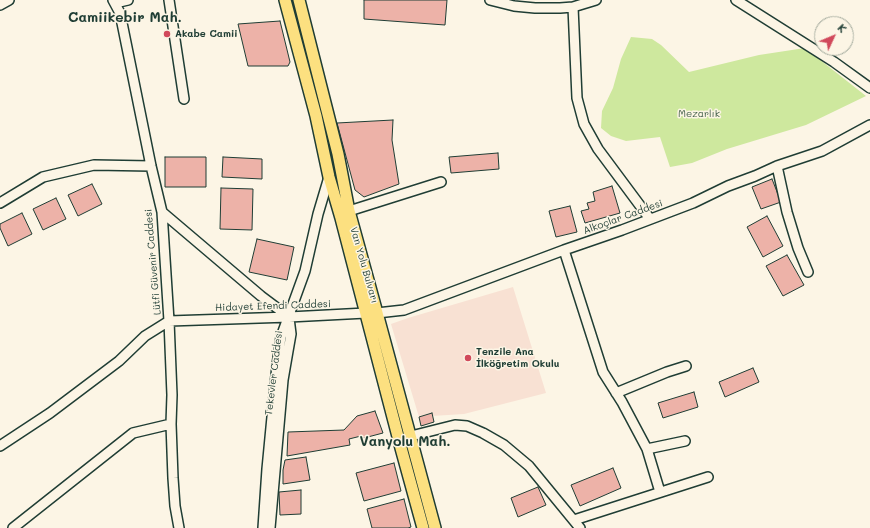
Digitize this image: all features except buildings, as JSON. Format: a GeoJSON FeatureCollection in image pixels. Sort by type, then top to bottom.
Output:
{"type":"FeatureCollection","features":[{"type":"Feature","properties":{"kind":"main road"},"geometry":{"type":"LineString","coordinates":[[286,0],[316,116],[329,178],[366,313],[400,448],[423,528]]}},
{"type":"Feature","properties":{"kind":"main road","name":"Van Yolu Bulvarı"},"geometry":{"type":"LineString","coordinates":[[299,0],[338,154],[349,211],[378,313],[435,528]]}},
{"type":"Feature","properties":{"kind":"street"},"geometry":{"type":"LineString","coordinates":[[0,5],[9,0]]}},
{"type":"Feature","properties":{"kind":"street"},"geometry":{"type":"LineString","coordinates":[[114,1],[128,0]]}},
{"type":"Feature","properties":{"kind":"street"},"geometry":{"type":"LineString","coordinates":[[169,0],[184,99]]}},
{"type":"Feature","properties":{"kind":"street"},"geometry":{"type":"LineString","coordinates":[[490,0],[514,6],[535,8],[573,7],[596,0]]}},
{"type":"Feature","properties":{"kind":"street"},"geometry":{"type":"LineString","coordinates":[[736,0],[834,62],[870,88]]}},
{"type":"Feature","properties":{"kind":"street","name":"Lütfi Güvenir Caddesi"},"geometry":{"type":"LineString","coordinates":[[114,1],[120,13],[150,166],[162,212],[169,321],[173,478],[175,506],[180,528]]}},
{"type":"Feature","properties":{"kind":"street"},"geometry":{"type":"LineString","coordinates":[[573,7],[577,98],[584,124],[598,149],[650,218]]}},
{"type":"Feature","properties":{"kind":"street","name":"Alkoçlar Caddesi"},"geometry":{"type":"LineString","coordinates":[[378,313],[404,310],[693,203],[728,186],[777,166],[822,151],[870,125]]}},
{"type":"Feature","properties":{"kind":"street"},"geometry":{"type":"LineString","coordinates":[[0,203],[43,177],[94,165],[150,166]]}},
{"type":"Feature","properties":{"kind":"street"},"geometry":{"type":"LineString","coordinates":[[777,166],[787,212],[798,248],[808,272]]}},
{"type":"Feature","properties":{"kind":"street","name":"Tekevler Caddesi"},"geometry":{"type":"LineString","coordinates":[[270,528],[283,380],[291,334],[289,317],[305,271],[318,214],[329,178]]}},
{"type":"Feature","properties":{"kind":"street"},"geometry":{"type":"LineString","coordinates":[[349,211],[441,182]]}},
{"type":"Feature","properties":{"kind":"street"},"geometry":{"type":"LineString","coordinates":[[162,212],[261,296],[289,317],[282,337],[277,365],[263,528]]}},
{"type":"Feature","properties":{"kind":"street"},"geometry":{"type":"LineString","coordinates":[[564,250],[603,372],[647,449],[660,492]]}},
{"type":"Feature","properties":{"kind":"street","name":"Hidayet Efendi Caddesi"},"geometry":{"type":"LineString","coordinates":[[169,321],[378,313]]}},
{"type":"Feature","properties":{"kind":"street"},"geometry":{"type":"LineString","coordinates":[[0,446],[50,413],[119,361],[144,336],[169,321]]}},
{"type":"Feature","properties":{"kind":"street"},"geometry":{"type":"LineString","coordinates":[[616,393],[667,372],[686,366]]}},
{"type":"Feature","properties":{"kind":"street"},"geometry":{"type":"LineString","coordinates":[[13,528],[133,433],[171,424]]}},
{"type":"Feature","properties":{"kind":"street"},"geometry":{"type":"LineString","coordinates":[[410,436],[455,425],[467,426],[483,433],[504,445],[529,466],[580,528]]}},
{"type":"Feature","properties":{"kind":"street"},"geometry":{"type":"LineString","coordinates":[[647,449],[685,441]]}},
{"type":"Feature","properties":{"kind":"street"},"geometry":{"type":"LineString","coordinates":[[574,520],[708,477]]}},
{"type":"Feature","properties":{"kind":"shaded area","name":"Tenzile Ana İlköğretim Okulu"},"geometry":{"type":"Polygon","coordinates":[[[513,287],[546,393],[464,414],[432,416],[431,413],[419,417],[391,324],[513,287]]]}},
{"type":"Feature","properties":{"kind":"green space","name":"Mezarlık"},"geometry":{"type":"Polygon","coordinates":[[[631,37],[652,39],[661,45],[689,72],[759,55],[805,48],[866,96],[806,125],[727,149],[692,163],[670,167],[660,137],[626,141],[611,136],[601,128],[602,111],[613,88],[621,59],[631,37]]]}},
{"type":"Feature","properties":{"kind":"place","name":"Akabe Camii"},"geometry":{"type":"Point","coordinates":[167,34]}},
{"type":"Feature","properties":{"kind":"place","name":"Tenzile Ana İlköğretim Okulu"},"geometry":{"type":"Point","coordinates":[468,358]}},
{"type":"Feature","properties":{"kind":"district","name":"Camiikebir Mah."},"geometry":{"type":"Point","coordinates":[125,18]}},
{"type":"Feature","properties":{"kind":"district","name":"Vanyolu Mah."},"geometry":{"type":"Point","coordinates":[405,442]}}]}
